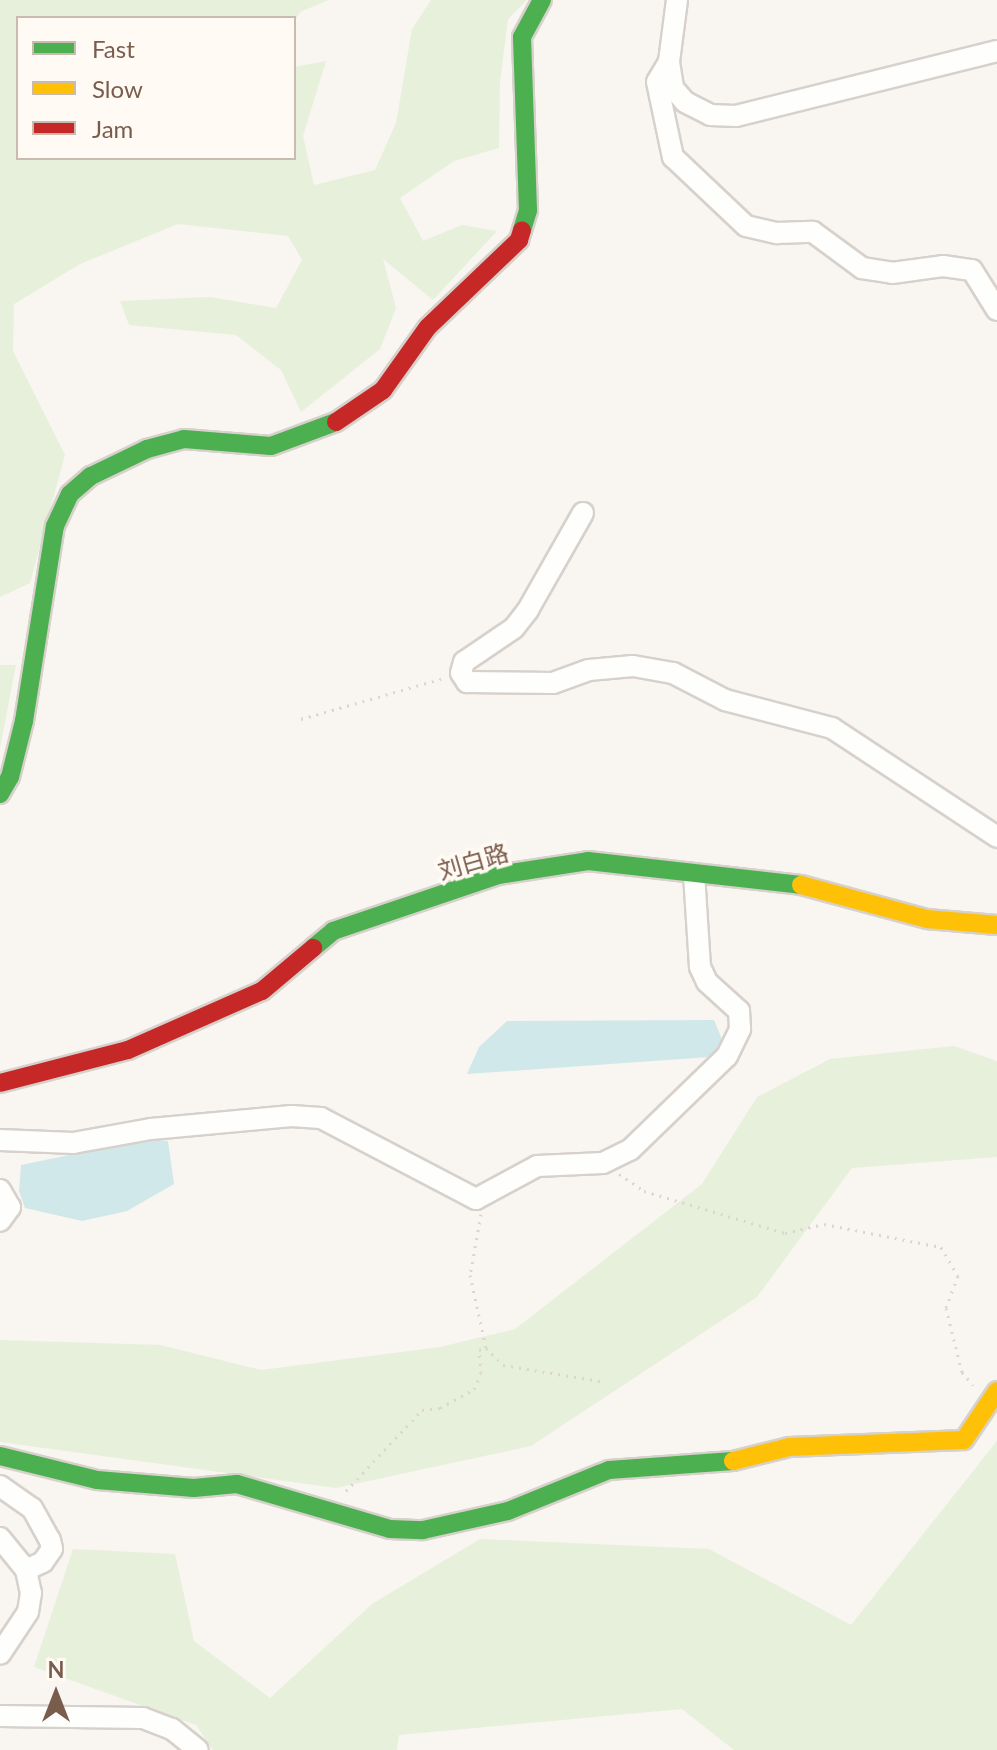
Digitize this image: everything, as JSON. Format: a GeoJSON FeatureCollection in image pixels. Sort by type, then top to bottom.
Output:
{"type":"FeatureCollection","features":[{"type":"Feature","properties":{"kind":"street"},"geometry":{"type":"LineString","coordinates":[[0,794],[10,777],[24,721],[55,526],[70,494],[91,476],[147,449],[184,439],[271,446],[330,426],[383,390],[428,327],[519,240],[528,210],[522,37],[542,0]]}},
{"type":"Feature","properties":{"kind":"street"},"geometry":{"type":"LineString","coordinates":[[677,0],[669,62],[673,88],[685,102],[710,115],[736,116],[997,51]]}},
{"type":"Feature","properties":{"kind":"street"},"geometry":{"type":"LineString","coordinates":[[669,62],[657,82],[673,157],[746,226],[777,233],[813,232],[862,268],[892,273],[943,266],[972,270],[997,310]]}},
{"type":"Feature","properties":{"kind":"street"},"geometry":{"type":"LineString","coordinates":[[583,513],[528,610],[514,628],[464,662],[461,673],[467,682],[553,683],[589,670],[633,666],[673,673],[725,700],[832,728],[997,837]]}},
{"type":"Feature","properties":{"kind":"street","name":"刘白路"},"geometry":{"type":"LineString","coordinates":[[0,1083],[128,1050],[262,991],[333,931],[498,875],[588,861],[793,883],[927,919],[997,925]]}},
{"type":"Feature","properties":{"kind":"street"},"geometry":{"type":"LineString","coordinates":[[0,1140],[73,1143],[151,1129],[291,1116],[321,1118],[476,1199],[537,1166],[603,1163],[630,1150],[727,1056],[740,1029],[739,1011],[707,982],[700,967],[694,874]]}},
{"type":"Feature","properties":{"kind":"street"},"geometry":{"type":"LineString","coordinates":[[0,1190],[10,1207],[0,1221]]}},
{"type":"Feature","properties":{"kind":"street"},"geometry":{"type":"LineString","coordinates":[[0,1456],[97,1480],[194,1488],[237,1484],[390,1529],[423,1530],[508,1511],[609,1470],[714,1466],[789,1447],[964,1440],[994,1392]]}},
{"type":"Feature","properties":{"kind":"street"},"geometry":{"type":"LineString","coordinates":[[0,1486],[32,1508],[50,1540],[52,1549],[43,1562],[26,1570]]}},
{"type":"Feature","properties":{"kind":"street"},"geometry":{"type":"LineString","coordinates":[[0,1538],[26,1570],[28,1612],[0,1654]]}},
{"type":"Feature","properties":{"kind":"street"},"geometry":{"type":"LineString","coordinates":[[0,1716],[143,1718],[172,1729],[198,1750]]}},
{"type":"Feature","properties":{"kind":"path"},"geometry":{"type":"LineString","coordinates":[[301,719],[461,673]]}},
{"type":"Feature","properties":{"kind":"path"},"geometry":{"type":"LineString","coordinates":[[603,1163],[644,1191],[785,1233],[824,1224],[941,1247],[958,1276],[946,1308],[962,1372],[973,1386],[994,1392]]}},
{"type":"Feature","properties":{"kind":"path"},"geometry":{"type":"LineString","coordinates":[[476,1199],[483,1219],[470,1275],[486,1348],[503,1365],[606,1382]]}},
{"type":"Feature","properties":{"kind":"path"},"geometry":{"type":"LineString","coordinates":[[331,1511],[364,1466],[422,1410],[440,1408],[474,1389],[481,1373],[479,1350],[486,1348]]}},
{"type":"Feature","properties":{"kind":"green space"},"geometry":{"type":"Polygon","coordinates":[[[0,0],[329,0],[300,12],[296,19],[296,16],[16,16],[16,160],[296,160],[296,67],[326,61],[303,136],[314,185],[375,170],[396,123],[412,29],[431,0],[527,0],[508,19],[500,82],[499,148],[454,161],[400,198],[423,241],[462,225],[497,231],[433,300],[383,259],[396,308],[380,349],[301,412],[281,370],[236,335],[129,325],[120,301],[209,297],[276,308],[302,260],[288,236],[178,224],[80,264],[14,304],[13,351],[65,455],[30,583],[0,597],[0,0]]]}},
{"type":"Feature","properties":{"kind":"green space"},"geometry":{"type":"Polygon","coordinates":[[[0,665],[16,665],[0,748],[0,665]]]}},
{"type":"Feature","properties":{"kind":"green space"},"geometry":{"type":"Polygon","coordinates":[[[954,1046],[997,1061],[997,1157],[852,1168],[757,1297],[531,1446],[336,1488],[0,1442],[0,1340],[161,1345],[261,1370],[440,1347],[515,1329],[702,1184],[757,1097],[830,1059],[954,1046]]]}},
{"type":"Feature","properties":{"kind":"green space"},"geometry":{"type":"Polygon","coordinates":[[[997,1441],[997,1750],[734,1750],[682,1709],[399,1735],[397,1750],[213,1750],[196,1725],[34,1667],[73,1549],[175,1554],[194,1641],[270,1698],[372,1604],[480,1539],[709,1549],[851,1625],[997,1441]]]}},
{"type":"Feature","properties":{"kind":"water"},"geometry":{"type":"Polygon","coordinates":[[[714,1020],[723,1042],[710,1057],[467,1074],[479,1047],[507,1021],[714,1020]]]}},
{"type":"Feature","properties":{"kind":"water"},"geometry":{"type":"Polygon","coordinates":[[[147,1139],[168,1141],[174,1184],[127,1211],[82,1221],[25,1208],[19,1191],[21,1165],[147,1139]]]}},
{"type":"Feature","properties":{"kind":"traffic: fast"},"geometry":{"type":"LineString","coordinates":[[522,230],[528,210],[522,37],[542,0]]}},
{"type":"Feature","properties":{"kind":"traffic: fast"},"geometry":{"type":"LineString","coordinates":[[0,794],[10,777],[24,721],[55,526],[70,494],[91,476],[147,449],[184,439],[271,446],[336,422]]}},
{"type":"Feature","properties":{"kind":"traffic: fast"},"geometry":{"type":"LineString","coordinates":[[313,948],[333,931],[498,875],[588,861],[801,885]]}},
{"type":"Feature","properties":{"kind":"traffic: fast"},"geometry":{"type":"LineString","coordinates":[[0,1456],[97,1480],[194,1488],[237,1484],[390,1529],[423,1530],[508,1511],[609,1470],[733,1461]]}},
{"type":"Feature","properties":{"kind":"traffic: slow"},"geometry":{"type":"LineString","coordinates":[[801,885],[927,919],[997,925]]}},
{"type":"Feature","properties":{"kind":"traffic: slow"},"geometry":{"type":"LineString","coordinates":[[733,1461],[789,1447],[964,1440],[997,1391]]}},
{"type":"Feature","properties":{"kind":"traffic: jam"},"geometry":{"type":"LineString","coordinates":[[336,422],[383,390],[428,327],[519,240],[522,230]]}},
{"type":"Feature","properties":{"kind":"traffic: jam"},"geometry":{"type":"LineString","coordinates":[[0,1083],[128,1050],[262,991],[313,948]]}}]}
